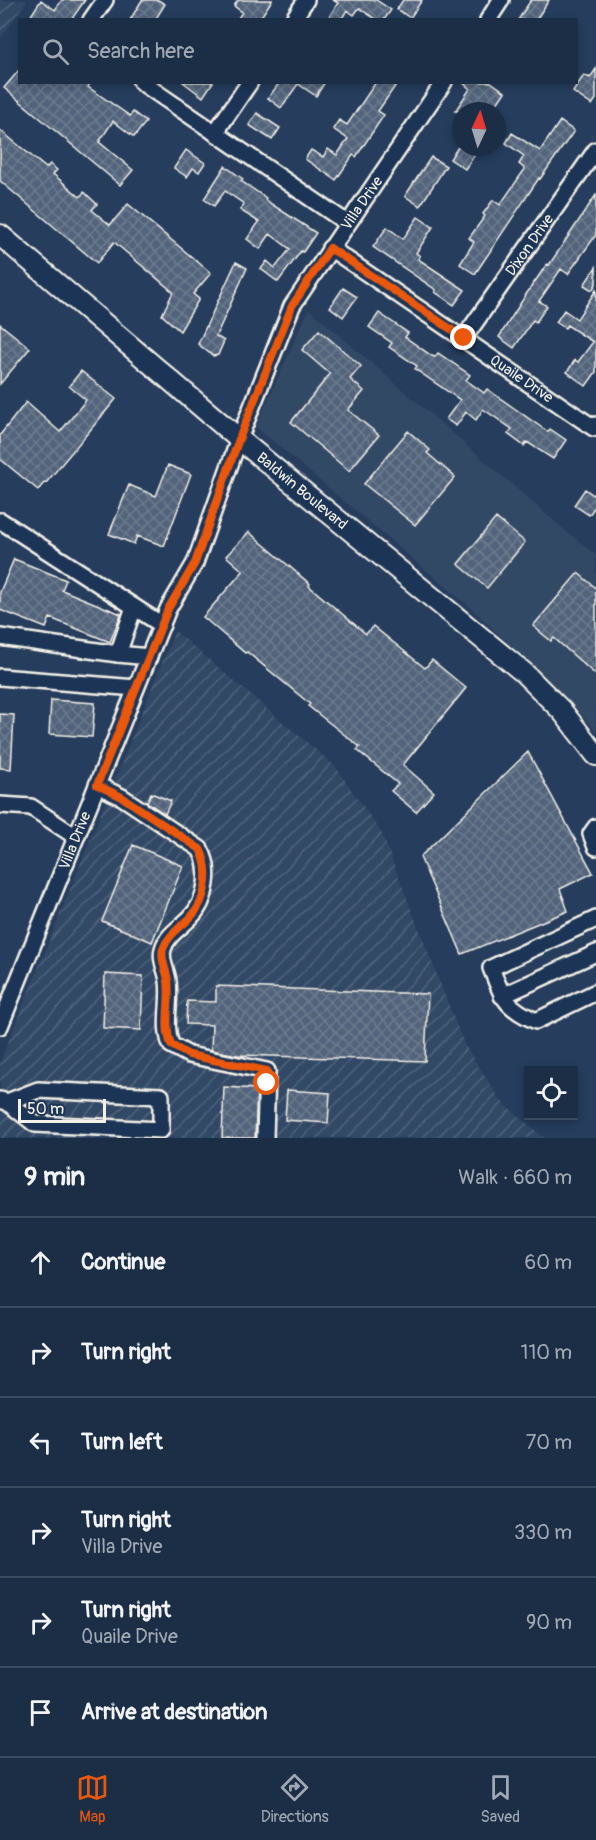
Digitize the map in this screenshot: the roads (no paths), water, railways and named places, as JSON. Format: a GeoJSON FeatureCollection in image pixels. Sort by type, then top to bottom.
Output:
{"type":"FeatureCollection","features":[{"type":"Feature","properties":{"kind":"main road","name":"Baldwin Boulevard"},"geometry":{"type":"LineString","coordinates":[[0,235],[239,439],[523,672],[562,711],[596,755]]}},
{"type":"Feature","properties":{"kind":"street"},"geometry":{"type":"LineString","coordinates":[[92,18],[105,0]]}},
{"type":"Feature","properties":{"kind":"street"},"geometry":{"type":"LineString","coordinates":[[294,18],[306,0]]}},
{"type":"Feature","properties":{"kind":"street"},"geometry":{"type":"LineString","coordinates":[[489,18],[501,0]]}},
{"type":"Feature","properties":{"kind":"street"},"geometry":{"type":"LineString","coordinates":[[144,84],[347,223]]}},
{"type":"Feature","properties":{"kind":"street"},"geometry":{"type":"LineString","coordinates":[[215,133],[249,84]]}},
{"type":"Feature","properties":{"kind":"street","name":"Villa Drive"},"geometry":{"type":"LineString","coordinates":[[0,1026],[168,609],[195,563],[239,439],[292,306],[443,84]]}},
{"type":"Feature","properties":{"kind":"street","name":"Dixon Drive"},"geometry":{"type":"LineString","coordinates":[[464,338],[596,150]]}},
{"type":"Feature","properties":{"kind":"street","name":"Quaile Drive"},"geometry":{"type":"LineString","coordinates":[[330,248],[595,426]]}},
{"type":"Feature","properties":{"kind":"street"},"geometry":{"type":"LineString","coordinates":[[0,522],[162,625]]}},
{"type":"Feature","properties":{"kind":"street"},"geometry":{"type":"LineString","coordinates":[[118,654],[134,607]]}},
{"type":"Feature","properties":{"kind":"street"},"geometry":{"type":"LineString","coordinates":[[0,637],[149,657]]}},
{"type":"Feature","properties":{"kind":"street"},"geometry":{"type":"LineString","coordinates":[[0,677],[136,688]]}},
{"type":"Feature","properties":{"kind":"street"},"geometry":{"type":"LineString","coordinates":[[97,785],[122,797],[200,849],[205,859],[207,871],[198,908],[168,938],[163,951],[168,982],[167,1033],[171,1045],[189,1055],[267,1071],[265,1138]]}},
{"type":"Feature","properties":{"kind":"street"},"geometry":{"type":"LineString","coordinates":[[0,806],[31,807],[76,837]]}},
{"type":"Feature","properties":{"kind":"street"},"geometry":{"type":"LineString","coordinates":[[596,827],[591,834],[596,847]]}},
{"type":"Feature","properties":{"kind":"street"},"geometry":{"type":"LineString","coordinates":[[596,919],[491,968],[502,996],[517,1012],[536,1021],[596,992]]}},
{"type":"Feature","properties":{"kind":"street"},"geometry":{"type":"LineString","coordinates":[[502,996],[596,953]]}},
{"type":"Feature","properties":{"kind":"street"},"geometry":{"type":"LineString","coordinates":[[38,1090],[161,1096],[161,1130],[35,1124],[4,1101],[38,1090]]}}]}
